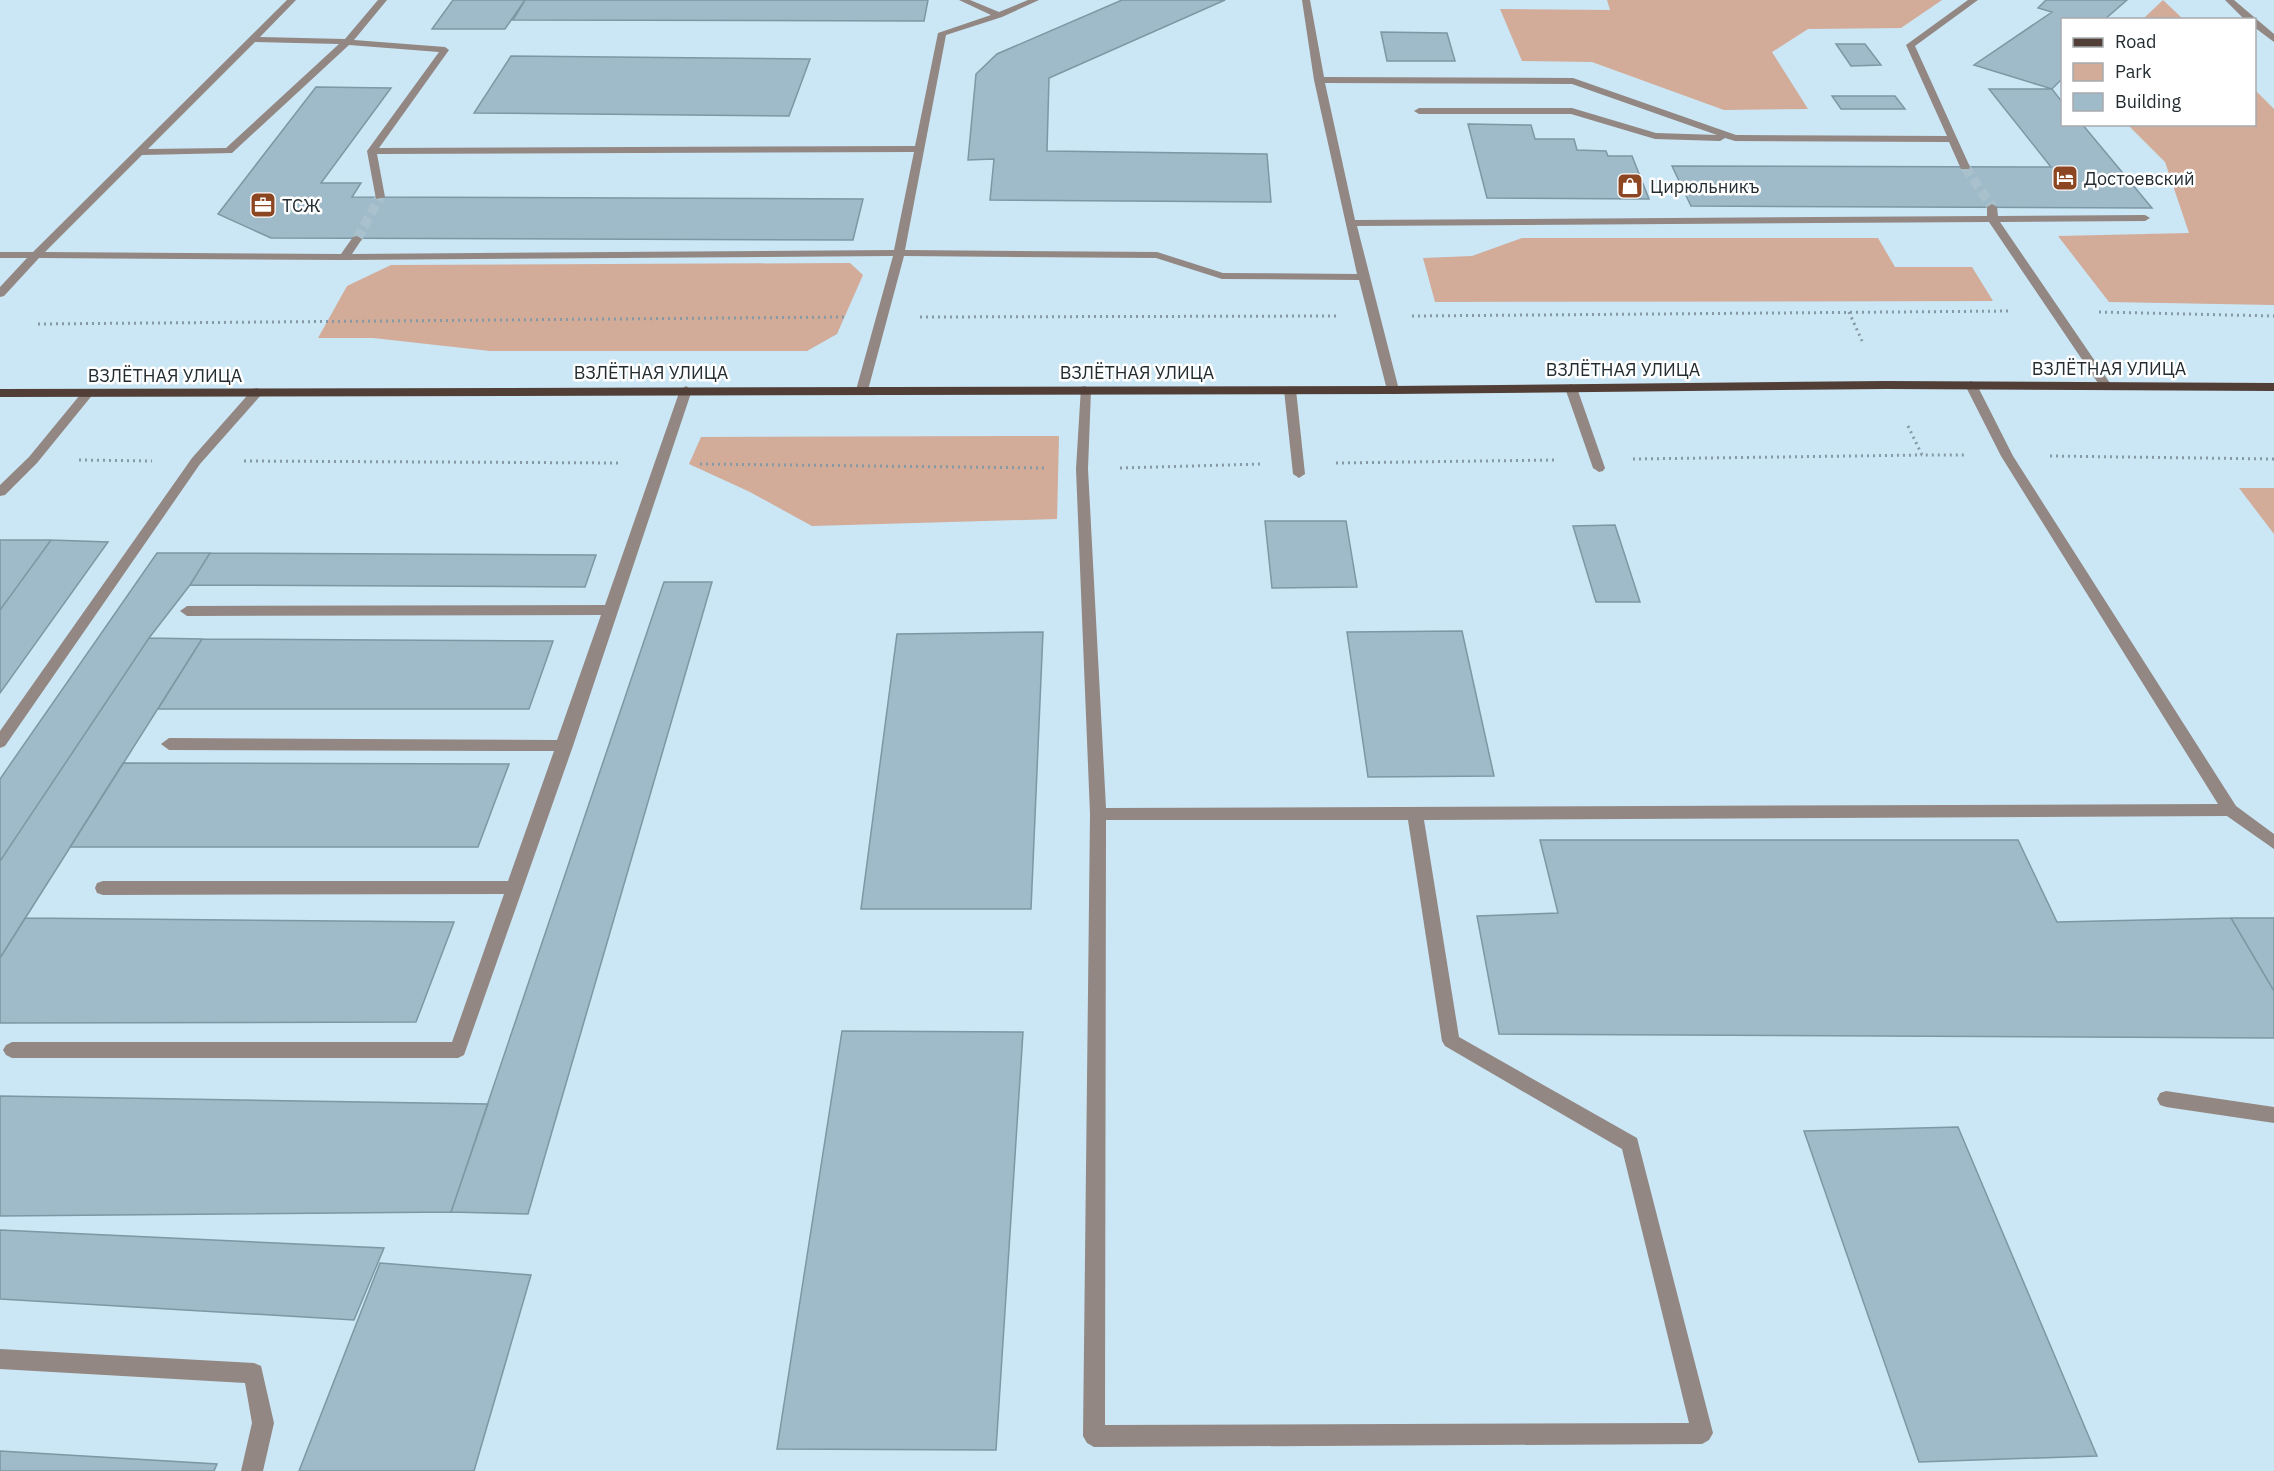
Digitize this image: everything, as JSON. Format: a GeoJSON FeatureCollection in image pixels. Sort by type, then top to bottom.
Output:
{"type":"FeatureCollection","features":[{"type":"Feature","properties":{"kind":"main road","name":"ВЗЛЁТНАЯ УЛИЦА"},"geometry":{"type":"LineString","coordinates":[[0,393],[1393,390],[1971,385],[2274,387]]}},
{"type":"Feature","properties":{"kind":"street"},"geometry":{"type":"LineString","coordinates":[[0,294],[35,256],[292,0]]}},
{"type":"Feature","properties":{"kind":"street"},"geometry":{"type":"LineString","coordinates":[[141,152],[230,150],[347,42],[383,0]]}},
{"type":"Feature","properties":{"kind":"street"},"geometry":{"type":"LineString","coordinates":[[963,0],[999,15]]}},
{"type":"Feature","properties":{"kind":"street"},"geometry":{"type":"LineString","coordinates":[[862,390],[899,253],[942,33],[999,15],[1035,0]]}},
{"type":"Feature","properties":{"kind":"street"},"geometry":{"type":"LineString","coordinates":[[1306,0],[1318,80],[1363,277],[1393,390]]}},
{"type":"Feature","properties":{"kind":"street"},"geometry":{"type":"LineString","coordinates":[[1965,167],[1910,45],[1974,0]]}},
{"type":"Feature","properties":{"kind":"street"},"geometry":{"type":"LineString","coordinates":[[2229,0],[2250,18]]}},
{"type":"Feature","properties":{"kind":"street"},"geometry":{"type":"LineString","coordinates":[[2256,24],[2274,39]]}},
{"type":"Feature","properties":{"kind":"street"},"geometry":{"type":"LineString","coordinates":[[253,39],[347,42],[445,50],[372,150],[380,197]]}},
{"type":"Feature","properties":{"kind":"street"},"geometry":{"type":"LineString","coordinates":[[1318,80],[1573,81],[1735,138]]}},
{"type":"Feature","properties":{"kind":"street"},"geometry":{"type":"LineString","coordinates":[[1419,111],[1572,111],[1655,136],[1953,139]]}},
{"type":"Feature","properties":{"kind":"street"},"geometry":{"type":"LineString","coordinates":[[372,150],[920,149]]}},
{"type":"Feature","properties":{"kind":"street"},"geometry":{"type":"LineString","coordinates":[[1992,207],[1993,220],[2106,386]]}},
{"type":"Feature","properties":{"kind":"street"},"geometry":{"type":"LineString","coordinates":[[1350,222],[2145,218]]}},
{"type":"Feature","properties":{"kind":"street"},"geometry":{"type":"LineString","coordinates":[[344,258],[357,239]]}},
{"type":"Feature","properties":{"kind":"street"},"geometry":{"type":"LineString","coordinates":[[0,255],[344,258],[899,253],[1157,255],[1222,276],[1363,277]]}},
{"type":"Feature","properties":{"kind":"street"},"geometry":{"type":"LineString","coordinates":[[1971,385],[2007,456],[2230,810],[2274,843]]}},
{"type":"Feature","properties":{"kind":"street"},"geometry":{"type":"LineString","coordinates":[[1571,388],[1597,464]]}},
{"type":"Feature","properties":{"kind":"street"},"geometry":{"type":"LineString","coordinates":[[12,1050],[458,1050],[513,887],[565,746],[609,610],[686,390]]}},
{"type":"Feature","properties":{"kind":"street"},"geometry":{"type":"LineString","coordinates":[[1085,390],[1082,469],[1098,814],[1094,1436],[1702,1433],[1630,1144],[1451,1041],[1414,814]]}},
{"type":"Feature","properties":{"kind":"street"},"geometry":{"type":"LineString","coordinates":[[1290,390],[1298,469]]}},
{"type":"Feature","properties":{"kind":"street"},"geometry":{"type":"LineString","coordinates":[[0,742],[196,461],[257,392]]}},
{"type":"Feature","properties":{"kind":"street"},"geometry":{"type":"LineString","coordinates":[[0,492],[33,460],[88,393]]}},
{"type":"Feature","properties":{"kind":"street"},"geometry":{"type":"LineString","coordinates":[[187,611],[609,610]]}},
{"type":"Feature","properties":{"kind":"street"},"geometry":{"type":"LineString","coordinates":[[169,744],[565,746]]}},
{"type":"Feature","properties":{"kind":"street"},"geometry":{"type":"LineString","coordinates":[[1098,814],[2230,810]]}},
{"type":"Feature","properties":{"kind":"street"},"geometry":{"type":"LineString","coordinates":[[103,888],[513,887]]}},
{"type":"Feature","properties":{"kind":"street"},"geometry":{"type":"LineString","coordinates":[[2166,1099],[2274,1115]]}},
{"type":"Feature","properties":{"kind":"street"},"geometry":{"type":"LineString","coordinates":[[0,1359],[254,1373],[263,1424],[252,1471]]}},
{"type":"Feature","properties":{"kind":"path"},"geometry":{"type":"LineString","coordinates":[[38,324],[2054,311],[2274,316]]}},
{"type":"Feature","properties":{"kind":"path"},"geometry":{"type":"LineString","coordinates":[[1849,312],[1862,340]]}},
{"type":"Feature","properties":{"kind":"path"},"geometry":{"type":"LineString","coordinates":[[1908,426],[1922,455]]}},
{"type":"Feature","properties":{"kind":"path"},"geometry":{"type":"LineString","coordinates":[[33,460],[1298,469],[1922,455],[2274,459]]}},
{"type":"Feature","properties":{"kind":"green space"},"geometry":{"type":"Polygon","coordinates":[[[1607,0],[1942,0],[1901,28],[1808,29],[1772,52],[1808,109],[1724,110],[1592,62],[1522,61],[1500,9],[1610,10],[1607,0]]]}},
{"type":"Feature","properties":{"kind":"green space"},"geometry":{"type":"Polygon","coordinates":[[[2163,0],[2182,18],[2144,18],[2163,0]]]}},
{"type":"Feature","properties":{"kind":"green space"},"geometry":{"type":"Polygon","coordinates":[[[2256,91],[2274,109],[2274,305],[2109,302],[2058,236],[2189,233],[2165,162],[2129,126],[2256,126],[2256,91]]]}},
{"type":"Feature","properties":{"kind":"green space"},"geometry":{"type":"Polygon","coordinates":[[[1522,238],[1878,238],[1895,267],[1972,267],[1993,301],[1435,302],[1423,258],[1472,256],[1522,238]]]}},
{"type":"Feature","properties":{"kind":"green space"},"geometry":{"type":"Polygon","coordinates":[[[850,263],[863,275],[837,334],[807,351],[490,351],[373,338],[318,338],[347,286],[391,265],[850,263]]]}},
{"type":"Feature","properties":{"kind":"green space"},"geometry":{"type":"Polygon","coordinates":[[[1059,436],[1057,519],[812,526],[750,492],[689,464],[701,437],[1059,436]]]}},
{"type":"Feature","properties":{"kind":"green space"},"geometry":{"type":"Polygon","coordinates":[[[2239,488],[2274,488],[2274,534],[2239,488]]]}},
{"type":"Feature","properties":{"kind":"building"},"geometry":{"type":"Polygon","coordinates":[[[453,0],[525,0],[505,29],[432,29],[453,0]]]}},
{"type":"Feature","properties":{"kind":"building"},"geometry":{"type":"Polygon","coordinates":[[[525,0],[928,0],[924,21],[513,20],[525,0]]]}},
{"type":"Feature","properties":{"kind":"building"},"geometry":{"type":"Polygon","coordinates":[[[1122,0],[1225,0],[1049,78],[1047,151],[1267,154],[1271,202],[990,200],[994,159],[968,160],[976,74],[997,54],[1122,0]]]}},
{"type":"Feature","properties":{"kind":"building"},"geometry":{"type":"Polygon","coordinates":[[[2046,0],[2127,0],[2106,18],[2061,18],[2061,80],[2052,89],[1974,65],[2052,12],[2038,8],[2046,0]]]}},
{"type":"Feature","properties":{"kind":"building"},"geometry":{"type":"Polygon","coordinates":[[[1381,32],[1447,33],[1455,61],[1387,61],[1381,32]]]}},
{"type":"Feature","properties":{"kind":"building"},"geometry":{"type":"Polygon","coordinates":[[[1836,44],[1865,44],[1881,65],[1851,66],[1836,44]]]}},
{"type":"Feature","properties":{"kind":"building"},"geometry":{"type":"Polygon","coordinates":[[[511,56],[810,59],[789,116],[474,113],[511,56]]]}},
{"type":"Feature","properties":{"kind":"building"},"geometry":{"type":"Polygon","coordinates":[[[316,87],[391,88],[321,183],[361,183],[352,197],[863,199],[853,240],[271,238],[218,214],[316,87]]]}},
{"type":"Feature","properties":{"kind":"building"},"geometry":{"type":"Polygon","coordinates":[[[1989,89],[2052,89],[2061,101],[2061,126],[2084,126],[2152,208],[1691,206],[1672,166],[2051,167],[1989,89]]]}},
{"type":"Feature","properties":{"kind":"building"},"geometry":{"type":"Polygon","coordinates":[[[1832,96],[1895,96],[1905,109],[1841,109],[1832,96]]]}},
{"type":"Feature","properties":{"kind":"building"},"geometry":{"type":"Polygon","coordinates":[[[1468,124],[1531,125],[1535,139],[1574,139],[1577,150],[1606,151],[1608,156],[1632,156],[1649,199],[1487,198],[1468,124]]]}},
{"type":"Feature","properties":{"kind":"building"},"geometry":{"type":"Polygon","coordinates":[[[1265,521],[1346,521],[1357,587],[1272,588],[1265,521]]]}},
{"type":"Feature","properties":{"kind":"building"},"geometry":{"type":"Polygon","coordinates":[[[1615,525],[1640,602],[1596,602],[1573,526],[1615,525]]]}},
{"type":"Feature","properties":{"kind":"building"},"geometry":{"type":"Polygon","coordinates":[[[0,540],[51,540],[0,610],[0,540]]]}},
{"type":"Feature","properties":{"kind":"building"},"geometry":{"type":"Polygon","coordinates":[[[51,540],[108,542],[0,693],[0,610],[51,540]]]}},
{"type":"Feature","properties":{"kind":"building"},"geometry":{"type":"Polygon","coordinates":[[[157,553],[210,553],[190,585],[149,638],[0,861],[0,779],[157,553]]]}},
{"type":"Feature","properties":{"kind":"building"},"geometry":{"type":"Polygon","coordinates":[[[210,553],[596,555],[585,587],[190,585],[210,553]]]}},
{"type":"Feature","properties":{"kind":"building"},"geometry":{"type":"Polygon","coordinates":[[[664,582],[712,582],[528,1214],[451,1212],[664,582]]]}},
{"type":"Feature","properties":{"kind":"building"},"geometry":{"type":"Polygon","coordinates":[[[1462,631],[1494,776],[1368,777],[1347,632],[1462,631]]]}},
{"type":"Feature","properties":{"kind":"building"},"geometry":{"type":"Polygon","coordinates":[[[1043,632],[1031,909],[861,909],[897,634],[1043,632]]]}},
{"type":"Feature","properties":{"kind":"building"},"geometry":{"type":"Polygon","coordinates":[[[149,638],[202,639],[0,958],[0,861],[149,638]]]}},
{"type":"Feature","properties":{"kind":"building"},"geometry":{"type":"Polygon","coordinates":[[[202,639],[553,641],[529,709],[158,709],[202,639]]]}},
{"type":"Feature","properties":{"kind":"building"},"geometry":{"type":"Polygon","coordinates":[[[123,763],[509,764],[478,847],[70,847],[123,763]]]}},
{"type":"Feature","properties":{"kind":"building"},"geometry":{"type":"Polygon","coordinates":[[[1540,840],[2018,840],[2057,922],[2231,918],[2274,991],[2274,1038],[1499,1034],[1477,916],[1558,913],[1540,840]]]}},
{"type":"Feature","properties":{"kind":"building"},"geometry":{"type":"Polygon","coordinates":[[[25,918],[454,922],[416,1022],[0,1023],[0,958],[25,918]]]}},
{"type":"Feature","properties":{"kind":"building"},"geometry":{"type":"Polygon","coordinates":[[[2231,918],[2274,918],[2274,991],[2231,918]]]}},
{"type":"Feature","properties":{"kind":"building"},"geometry":{"type":"Polygon","coordinates":[[[842,1031],[1023,1032],[996,1450],[777,1449],[842,1031]]]}},
{"type":"Feature","properties":{"kind":"building"},"geometry":{"type":"Polygon","coordinates":[[[0,1096],[488,1104],[451,1212],[0,1216],[0,1096]]]}},
{"type":"Feature","properties":{"kind":"building"},"geometry":{"type":"Polygon","coordinates":[[[1958,1127],[2097,1456],[1919,1462],[1804,1131],[1958,1127]]]}},
{"type":"Feature","properties":{"kind":"building"},"geometry":{"type":"Polygon","coordinates":[[[0,1230],[384,1248],[354,1320],[0,1299],[0,1230]]]}},
{"type":"Feature","properties":{"kind":"building"},"geometry":{"type":"Polygon","coordinates":[[[380,1263],[531,1275],[474,1471],[299,1471],[380,1263]]]}},
{"type":"Feature","properties":{"kind":"building"},"geometry":{"type":"Polygon","coordinates":[[[0,1451],[217,1464],[214,1471],[0,1471],[0,1451]]]}},
{"type":"Feature","properties":{"kind":"tunnel"},"geometry":{"type":"LineString","coordinates":[[1965,167],[1992,207]]}},
{"type":"Feature","properties":{"kind":"tunnel"},"geometry":{"type":"LineString","coordinates":[[357,239],[380,197]]}},
{"type":"Feature","properties":{"kind":"place","name":"Достоевский"},"geometry":{"type":"Point","coordinates":[2065,178]}},
{"type":"Feature","properties":{"kind":"place","name":"Цирюльникъ"},"geometry":{"type":"Point","coordinates":[1630,186]}},
{"type":"Feature","properties":{"kind":"place","name":"ТСЖ"},"geometry":{"type":"Point","coordinates":[263,205]}}]}
